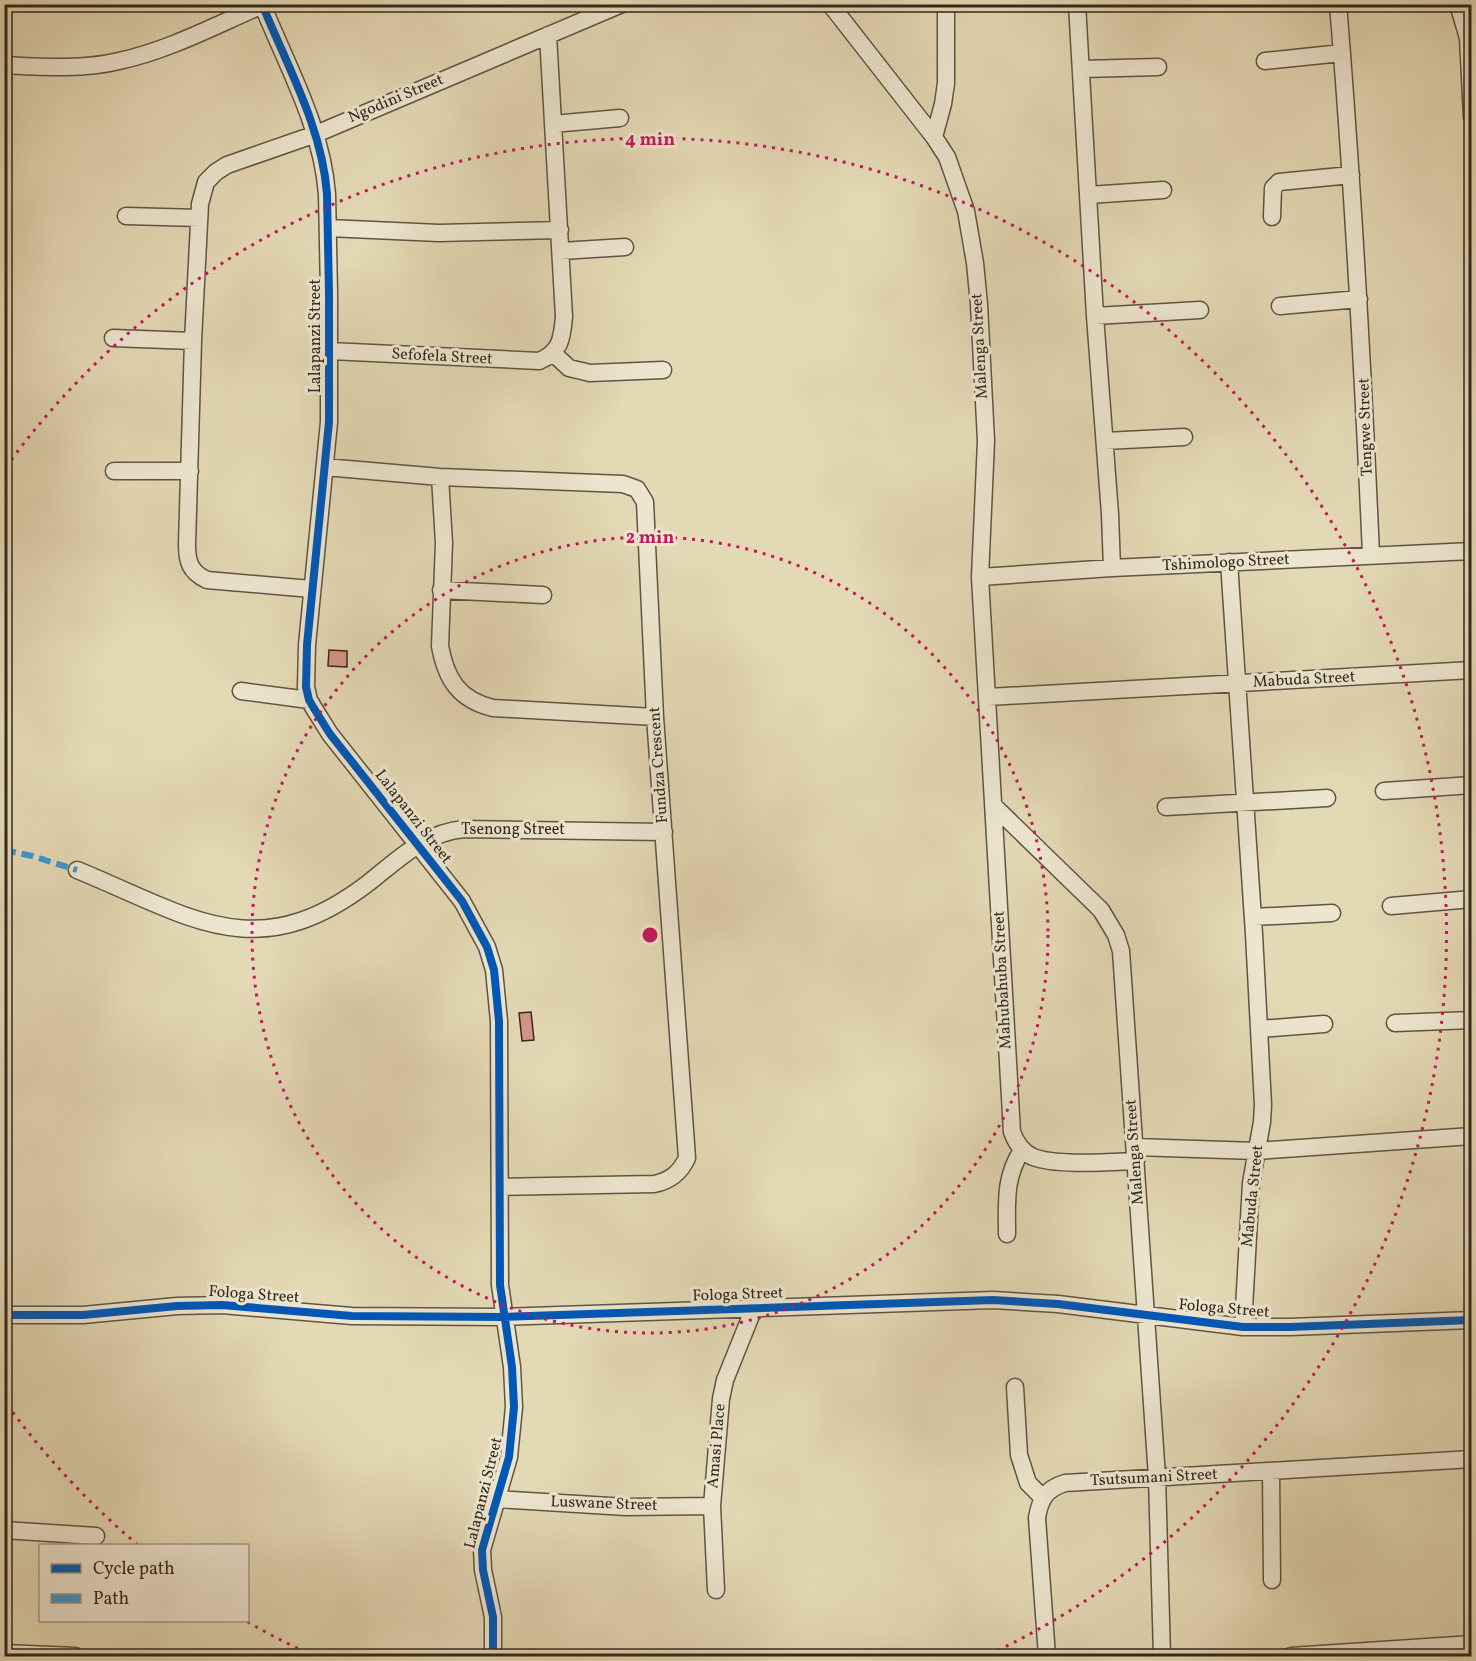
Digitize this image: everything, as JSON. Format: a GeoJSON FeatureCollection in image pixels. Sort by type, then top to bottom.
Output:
{"type":"FeatureCollection","features":[{"type":"Feature","properties":{"kind":"street","name":"Ngodini Street"},"geometry":{"type":"LineString","coordinates":[[311,589],[207,580],[193,572],[187,555],[199,218],[202,193],[206,182],[228,165],[316,134],[622,4]]}},
{"type":"Feature","properties":{"kind":"street","name":"Malenga Street"},"geometry":{"type":"LineString","coordinates":[[830,4],[934,136],[947,157],[966,211],[975,263],[986,441],[980,577],[995,807],[1087,895],[1105,916],[1116,935],[1122,968],[1157,1477],[1162,1656]]}},
{"type":"Feature","properties":{"kind":"street"},"geometry":{"type":"LineString","coordinates":[[934,136],[944,104],[946,83],[946,4]]}},
{"type":"Feature","properties":{"kind":"street"},"geometry":{"type":"LineString","coordinates":[[1077,4],[1112,568]]}},
{"type":"Feature","properties":{"kind":"street","name":"Tengwe Street"},"geometry":{"type":"LineString","coordinates":[[1338,4],[1359,299],[1371,555]]}},
{"type":"Feature","properties":{"kind":"street"},"geometry":{"type":"LineString","coordinates":[[1458,4],[1468,38],[1472,117]]}},
{"type":"Feature","properties":{"kind":"street"},"geometry":{"type":"LineString","coordinates":[[4,65],[83,66],[119,61],[150,52],[263,5]]}},
{"type":"Feature","properties":{"kind":"street","name":"Lalapanzi Street"},"geometry":{"type":"LineString","coordinates":[[263,5],[316,134],[325,170],[328,228],[329,413],[305,668],[309,700],[330,734],[462,901],[487,947],[494,970],[499,1021],[500,1274],[503,1317],[512,1367],[514,1417],[509,1456],[484,1539],[482,1560],[494,1617],[493,1656]]}},
{"type":"Feature","properties":{"kind":"street"},"geometry":{"type":"LineString","coordinates":[[548,35],[564,317],[562,335],[553,353],[569,368],[590,374],[663,370]]}},
{"type":"Feature","properties":{"kind":"street"},"geometry":{"type":"LineString","coordinates":[[1265,61],[1342,53]]}},
{"type":"Feature","properties":{"kind":"street"},"geometry":{"type":"LineString","coordinates":[[1082,69],[1158,67]]}},
{"type":"Feature","properties":{"kind":"street"},"geometry":{"type":"LineString","coordinates":[[553,124],[620,118]]}},
{"type":"Feature","properties":{"kind":"street"},"geometry":{"type":"LineString","coordinates":[[1272,217],[1273,188],[1279,182],[1351,175]]}},
{"type":"Feature","properties":{"kind":"street"},"geometry":{"type":"LineString","coordinates":[[1088,195],[1163,190]]}},
{"type":"Feature","properties":{"kind":"street"},"geometry":{"type":"LineString","coordinates":[[126,216],[199,218]]}},
{"type":"Feature","properties":{"kind":"street"},"geometry":{"type":"LineString","coordinates":[[328,228],[439,233],[560,230]]}},
{"type":"Feature","properties":{"kind":"street"},"geometry":{"type":"LineString","coordinates":[[561,251],[625,247]]}},
{"type":"Feature","properties":{"kind":"street"},"geometry":{"type":"LineString","coordinates":[[1280,306],[1359,299]]}},
{"type":"Feature","properties":{"kind":"street"},"geometry":{"type":"LineString","coordinates":[[1095,316],[1200,310]]}},
{"type":"Feature","properties":{"kind":"street"},"geometry":{"type":"LineString","coordinates":[[113,338],[193,341]]}},
{"type":"Feature","properties":{"kind":"street","name":"Sefofela Street"},"geometry":{"type":"LineString","coordinates":[[330,351],[520,361],[539,360],[553,353]]}},
{"type":"Feature","properties":{"kind":"street"},"geometry":{"type":"LineString","coordinates":[[1105,441],[1185,437]]}},
{"type":"Feature","properties":{"kind":"street","name":"Fundza Crescent"},"geometry":{"type":"LineString","coordinates":[[325,467],[440,477],[623,484],[637,489],[642,495],[646,508],[655,717],[687,1158],[682,1169],[664,1182],[654,1184],[501,1187]]}},
{"type":"Feature","properties":{"kind":"street"},"geometry":{"type":"LineString","coordinates":[[114,471],[190,471]]}},
{"type":"Feature","properties":{"kind":"street"},"geometry":{"type":"LineString","coordinates":[[440,477],[444,525],[439,632],[443,662],[448,676],[457,689],[468,699],[480,705],[655,717]]}},
{"type":"Feature","properties":{"kind":"street","name":"Tshimologo Street"},"geometry":{"type":"LineString","coordinates":[[980,577],[1472,550]]}},
{"type":"Feature","properties":{"kind":"street","name":"Mabuda Street"},"geometry":{"type":"LineString","coordinates":[[1229,562],[1253,916],[1263,1105],[1251,1183],[1244,1327]]}},
{"type":"Feature","properties":{"kind":"street"},"geometry":{"type":"LineString","coordinates":[[441,590],[543,595]]}},
{"type":"Feature","properties":{"kind":"street","name":"Mabuda Street"},"geometry":{"type":"LineString","coordinates":[[988,697],[1472,670]]}},
{"type":"Feature","properties":{"kind":"street"},"geometry":{"type":"LineString","coordinates":[[241,691],[309,700]]}},
{"type":"Feature","properties":{"kind":"street"},"geometry":{"type":"LineString","coordinates":[[1384,791],[1472,785]]}},
{"type":"Feature","properties":{"kind":"street"},"geometry":{"type":"LineString","coordinates":[[1166,807],[1327,798]]}},
{"type":"Feature","properties":{"kind":"street","name":"Mahubahuba Street"},"geometry":{"type":"LineString","coordinates":[[995,807],[1011,1119],[1015,1140],[1022,1150]]}},
{"type":"Feature","properties":{"kind":"street","name":"Tsenong Street"},"geometry":{"type":"LineString","coordinates":[[77,870],[169,911],[196,920],[232,929],[257,929],[298,921],[332,908],[418,845],[439,833],[464,829],[664,831]]}},
{"type":"Feature","properties":{"kind":"street"},"geometry":{"type":"LineString","coordinates":[[1390,906],[1472,898]]}},
{"type":"Feature","properties":{"kind":"street"},"geometry":{"type":"LineString","coordinates":[[1253,916],[1332,913]]}},
{"type":"Feature","properties":{"kind":"street"},"geometry":{"type":"LineString","coordinates":[[1395,1023],[1472,1020]]}},
{"type":"Feature","properties":{"kind":"street"},"geometry":{"type":"LineString","coordinates":[[1259,1029],[1324,1024]]}},
{"type":"Feature","properties":{"kind":"street"},"geometry":{"type":"LineString","coordinates":[[1007,1234],[1007,1186],[1013,1164],[1022,1150],[1043,1160],[1091,1162],[1136,1154],[1256,1151],[1472,1136]]}},
{"type":"Feature","properties":{"kind":"street","name":"Fologa Street"},"geometry":{"type":"LineString","coordinates":[[4,1315],[83,1316],[177,1306],[222,1305],[352,1316],[503,1317],[993,1300],[1037,1302],[1244,1327],[1472,1320]]}},
{"type":"Feature","properties":{"kind":"street","name":"Amasi Place"},"geometry":{"type":"LineString","coordinates":[[716,1590],[712,1506],[722,1389],[754,1308]]}},
{"type":"Feature","properties":{"kind":"street"},"geometry":{"type":"LineString","coordinates":[[1015,1387],[1019,1455],[1028,1483],[1042,1498],[1037,1518],[1047,1656]]}},
{"type":"Feature","properties":{"kind":"street","name":"Tsutsumani Street"},"geometry":{"type":"LineString","coordinates":[[1042,1498],[1054,1486],[1065,1483],[1472,1459]]}},
{"type":"Feature","properties":{"kind":"street"},"geometry":{"type":"LineString","coordinates":[[1271,1471],[1272,1580]]}},
{"type":"Feature","properties":{"kind":"street","name":"Luswane Street"},"geometry":{"type":"LineString","coordinates":[[497,1499],[626,1506],[712,1506]]}},
{"type":"Feature","properties":{"kind":"street"},"geometry":{"type":"LineString","coordinates":[[4,1530],[96,1536]]}},
{"type":"Feature","properties":{"kind":"street"},"geometry":{"type":"LineString","coordinates":[[1291,1656],[1472,1644]]}},
{"type":"Feature","properties":{"kind":"street"},"geometry":{"type":"LineString","coordinates":[[6,1654],[75,1656]]}},
{"type":"Feature","properties":{"kind":"building"},"geometry":{"type":"Polygon","coordinates":[[[329,650],[347,651],[347,667],[328,666],[329,650]]]}},
{"type":"Feature","properties":{"kind":"building"},"geometry":{"type":"Polygon","coordinates":[[[531,1012],[534,1040],[522,1041],[519,1013],[531,1012]]]}},
{"type":"Feature","properties":{"kind":"marked path"},"geometry":{"type":"LineString","coordinates":[[4,850],[77,870]]}},
{"type":"Feature","properties":{"kind":"cycle path"},"geometry":{"type":"LineString","coordinates":[[262,4],[311,121],[324,169],[327,194],[329,422],[307,645],[306,687],[309,700],[330,734],[462,901],[487,947],[494,970],[499,1021],[500,1285],[512,1367],[514,1407],[509,1457],[482,1550],[483,1570],[493,1617],[493,1656]]}},
{"type":"Feature","properties":{"kind":"cycle path"},"geometry":{"type":"LineString","coordinates":[[4,1315],[83,1315],[177,1306],[222,1305],[352,1316],[503,1317],[993,1300],[1058,1304],[1243,1327],[1472,1320]]}}]}
